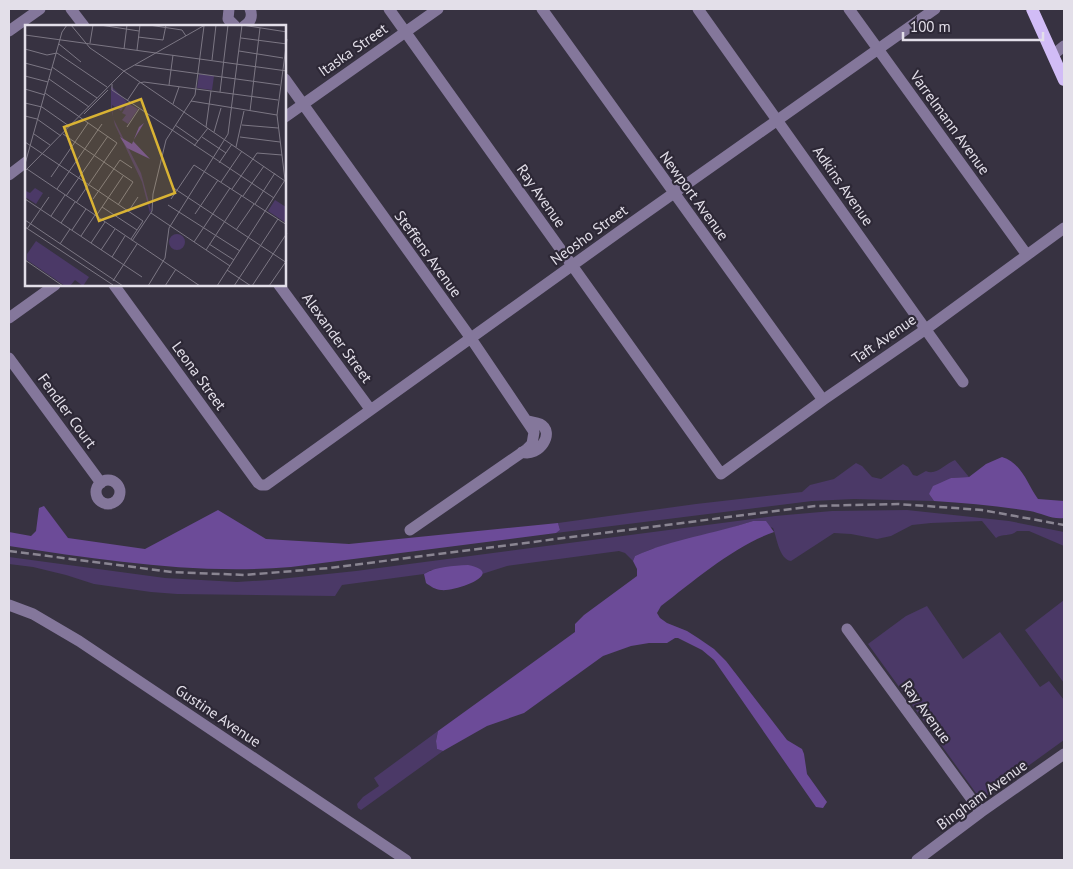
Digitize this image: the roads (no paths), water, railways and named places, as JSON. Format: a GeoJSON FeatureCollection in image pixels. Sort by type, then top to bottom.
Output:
{"type":"FeatureCollection","features":[{"type":"Feature","properties":{"kind":"main road"},"geometry":{"type":"LineString","coordinates":[[1032,9],[1064,80]]}},
{"type":"Feature","properties":{"kind":"street"},"geometry":{"type":"LineString","coordinates":[[9,30],[40,9]]}},
{"type":"Feature","properties":{"kind":"street"},"geometry":{"type":"LineString","coordinates":[[71,9],[83,25]]}},
{"type":"Feature","properties":{"kind":"street"},"geometry":{"type":"LineString","coordinates":[[229,9],[228,19],[233,25]]}},
{"type":"Feature","properties":{"kind":"street"},"geometry":{"type":"LineString","coordinates":[[247,25],[251,17],[250,9]]}},
{"type":"Feature","properties":{"kind":"street","name":"Ray Avenue"},"geometry":{"type":"LineString","coordinates":[[390,9],[721,474]]}},
{"type":"Feature","properties":{"kind":"street","name":"Itaska Street"},"geometry":{"type":"LineString","coordinates":[[286,116],[438,9]]}},
{"type":"Feature","properties":{"kind":"street","name":"Newport Avenue"},"geometry":{"type":"LineString","coordinates":[[542,9],[823,400]]}},
{"type":"Feature","properties":{"kind":"street","name":"Adkins Avenue"},"geometry":{"type":"LineString","coordinates":[[698,9],[963,382]]}},
{"type":"Feature","properties":{"kind":"street","name":"Varrelmann Avenue"},"geometry":{"type":"LineString","coordinates":[[849,9],[1027,255]]}},
{"type":"Feature","properties":{"kind":"street","name":"Neosho Street"},"geometry":{"type":"LineString","coordinates":[[261,485],[266,485],[622,229],[675,194],[935,9]]}},
{"type":"Feature","properties":{"kind":"street"},"geometry":{"type":"LineString","coordinates":[[1053,55],[1064,46]]}},
{"type":"Feature","properties":{"kind":"street","name":"Steffens Avenue"},"geometry":{"type":"LineString","coordinates":[[286,80],[533,428],[532,444],[410,530]]}},
{"type":"Feature","properties":{"kind":"street"},"geometry":{"type":"LineString","coordinates":[[9,175],[25,163]]}},
{"type":"Feature","properties":{"kind":"street","name":"Taft Avenue"},"geometry":{"type":"LineString","coordinates":[[721,474],[823,400],[926,329],[1064,228]]}},
{"type":"Feature","properties":{"kind":"street"},"geometry":{"type":"LineString","coordinates":[[9,318],[54,286]]}},
{"type":"Feature","properties":{"kind":"street","name":"Leona Street"},"geometry":{"type":"LineString","coordinates":[[115,286],[261,485]]}},
{"type":"Feature","properties":{"kind":"street","name":"Alexander Street"},"geometry":{"type":"LineString","coordinates":[[280,286],[370,409]]}},
{"type":"Feature","properties":{"kind":"street","name":"Fendler Court"},"geometry":{"type":"LineString","coordinates":[[9,358],[101,482]]}},
{"type":"Feature","properties":{"kind":"street","name":"Gustine Avenue"},"geometry":{"type":"LineString","coordinates":[[9,605],[33,614],[79,641],[406,860]]}},
{"type":"Feature","properties":{"kind":"street","name":"Ray Avenue"},"geometry":{"type":"LineString","coordinates":[[847,629],[981,812]]}},
{"type":"Feature","properties":{"kind":"street","name":"Bingham Avenue"},"geometry":{"type":"LineString","coordinates":[[917,860],[981,812],[1064,754]]}},
{"type":"Feature","properties":{"kind":"railway"},"geometry":{"type":"LineString","coordinates":[[9,551],[172,572],[245,575],[329,568],[815,506],[898,504],[982,510],[1064,525]]}}]}
